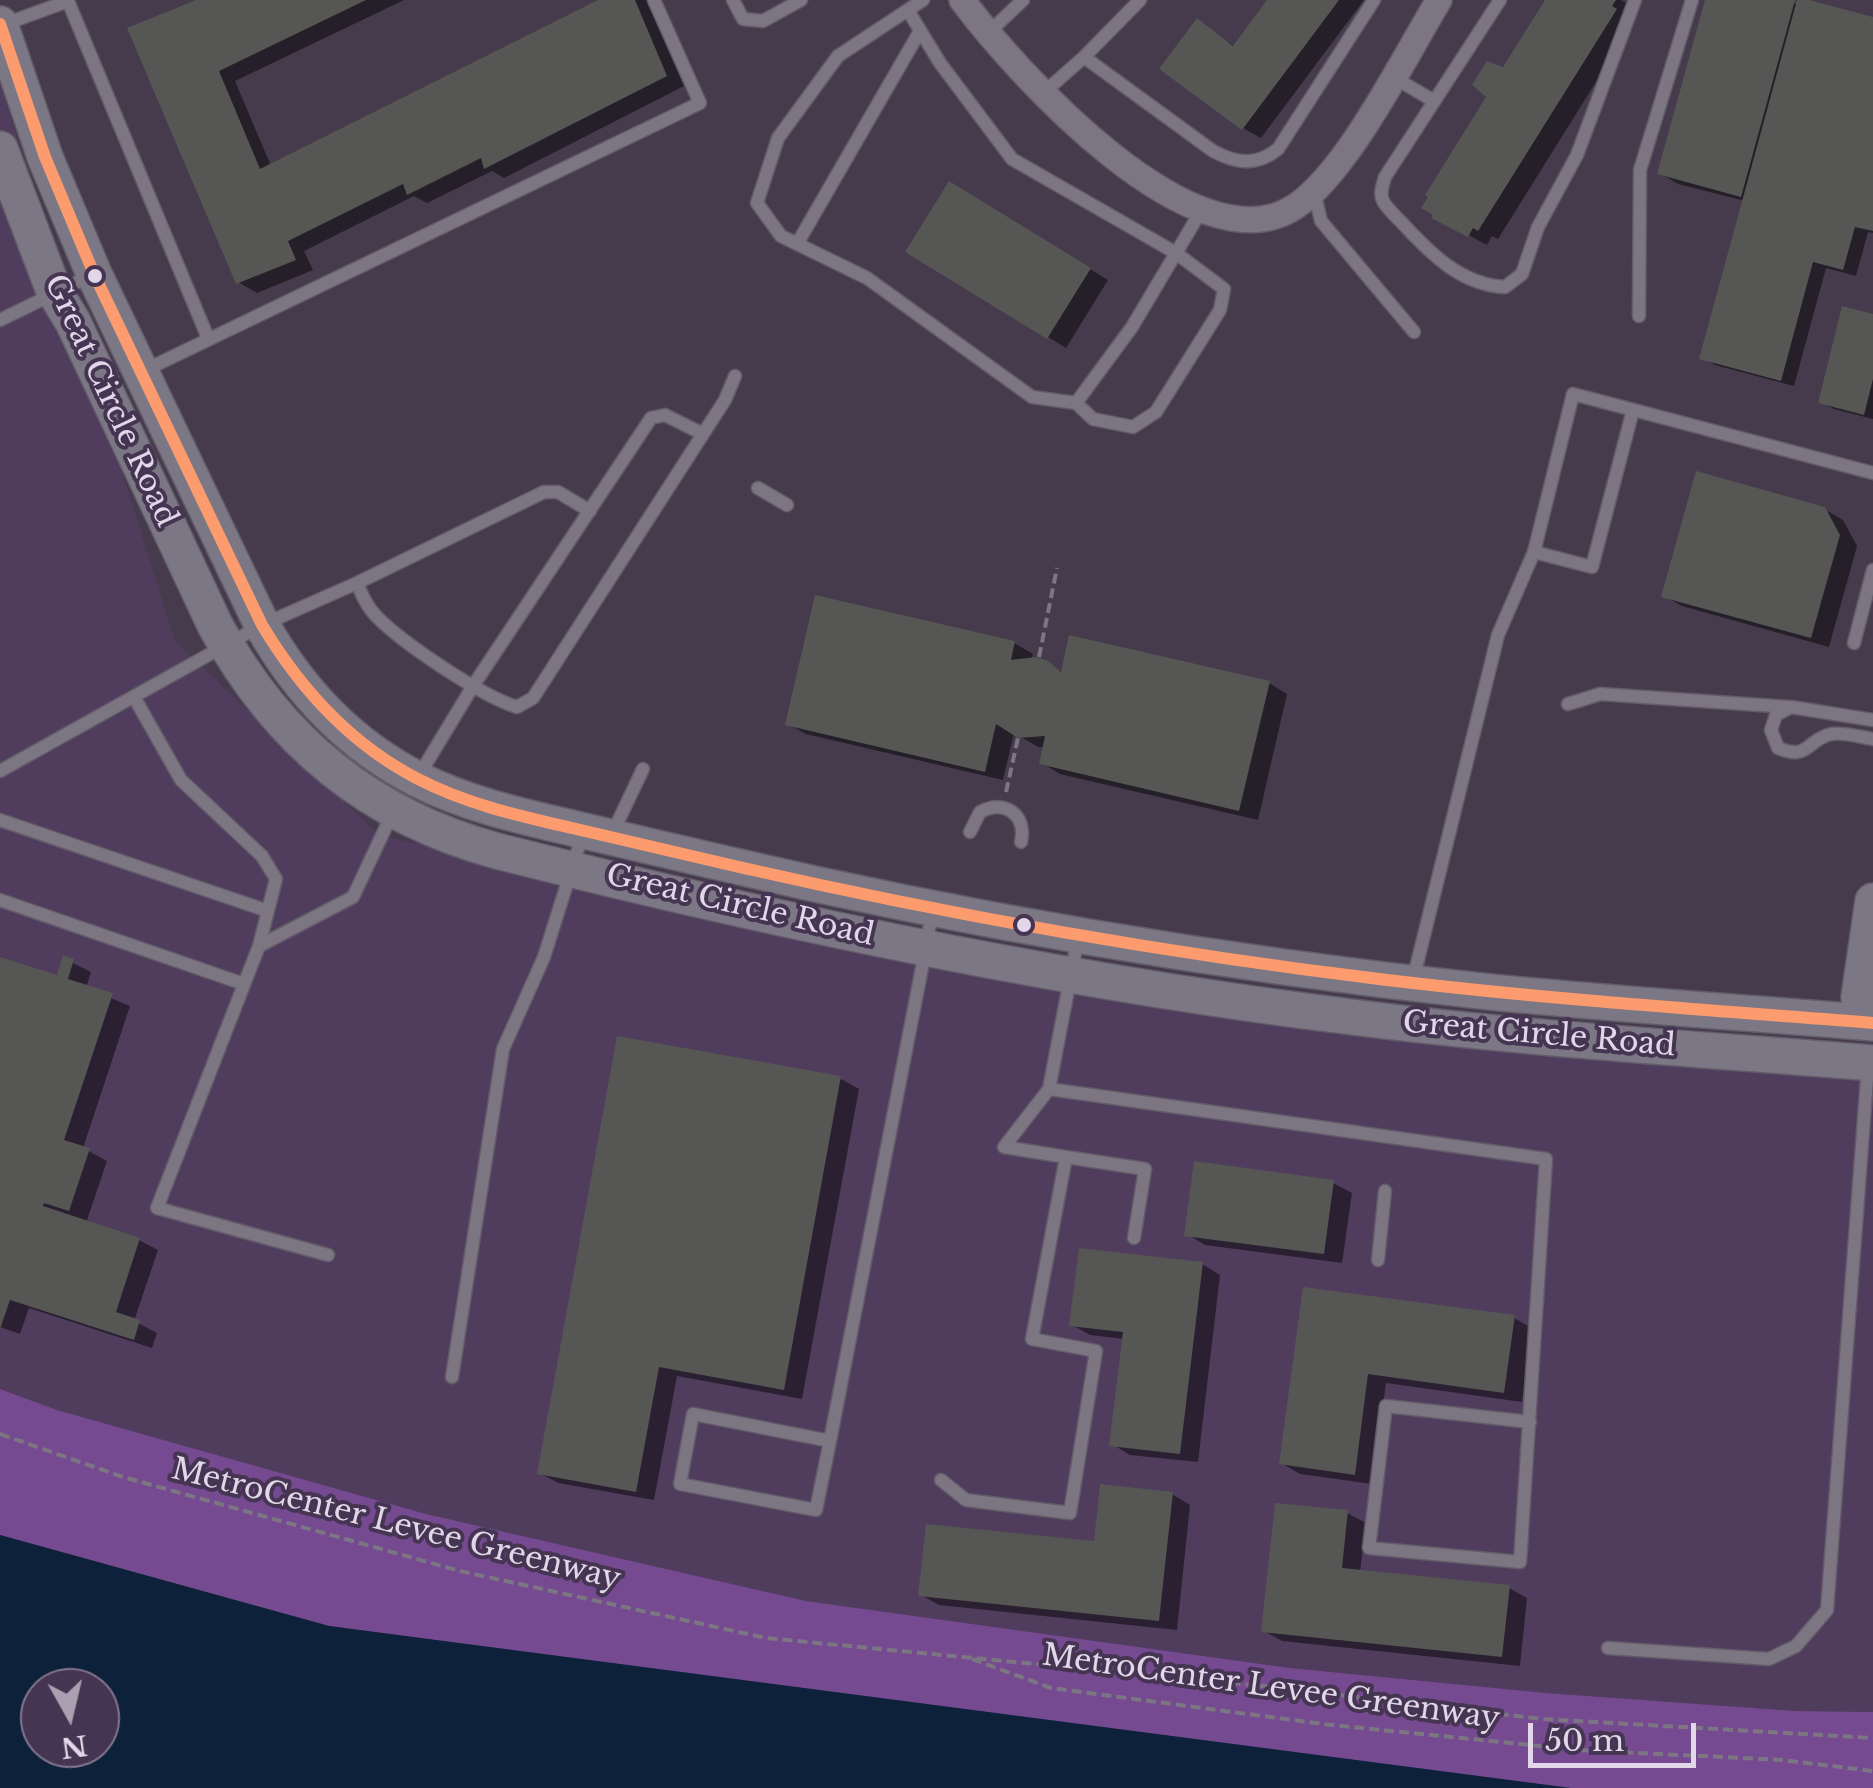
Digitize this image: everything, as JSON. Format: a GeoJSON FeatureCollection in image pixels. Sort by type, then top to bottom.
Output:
{"type":"FeatureCollection","features":[{"type":"Feature","properties":{"kind":"street"},"geometry":{"type":"LineString","coordinates":[[962,0],[1041,94],[1076,126],[1120,160],[1201,210],[1234,220],[1262,220],[1291,210],[1314,191],[1362,128],[1439,0]]}},
{"type":"Feature","properties":{"kind":"street","name":"Great Circle Road"},"geometry":{"type":"LineString","coordinates":[[0,25],[45,157],[94,274],[262,625],[288,668],[348,735],[417,779],[494,808],[597,834],[933,910],[1079,936],[1412,983],[1873,1019]]}},
{"type":"Feature","properties":{"kind":"street","name":"Great Circle Road"},"geometry":{"type":"LineString","coordinates":[[0,148],[54,290],[73,322],[226,644],[266,705],[295,737],[356,788],[418,824],[457,840],[798,921],[1070,974],[1353,1018],[1871,1063]]}},
{"type":"Feature","properties":{"kind":"street"},"geometry":{"type":"LineString","coordinates":[[1871,1063],[1873,1019],[1859,997],[1873,901]]}},
{"type":"Feature","properties":{"kind":"lane"},"geometry":{"type":"LineString","coordinates":[[0,25],[68,0],[208,338]]}},
{"type":"Feature","properties":{"kind":"lane"},"geometry":{"type":"LineString","coordinates":[[140,372],[700,103],[654,0]]}},
{"type":"Feature","properties":{"kind":"lane"},"geometry":{"type":"LineString","coordinates":[[733,0],[743,19],[763,21],[801,0]]}},
{"type":"Feature","properties":{"kind":"lane"},"geometry":{"type":"LineString","coordinates":[[909,12],[940,63],[1012,159],[1176,253],[1224,288],[1220,310],[1156,412],[1133,427],[1093,419],[1076,403],[1032,397],[867,278],[782,236],[757,203],[778,138],[838,56],[923,0]]}},
{"type":"Feature","properties":{"kind":"lane"},"geometry":{"type":"LineString","coordinates":[[987,34],[1022,0]]}},
{"type":"Feature","properties":{"kind":"lane"},"geometry":{"type":"LineString","coordinates":[[1041,94],[1140,0]]}},
{"type":"Feature","properties":{"kind":"lane"},"geometry":{"type":"LineString","coordinates":[[1084,57],[1214,152],[1227,159],[1254,162],[1278,149],[1374,0]]}},
{"type":"Feature","properties":{"kind":"lane"},"geometry":{"type":"LineString","coordinates":[[1500,0],[1385,177],[1382,200],[1442,263],[1464,276],[1505,288],[1522,274],[1538,227],[1577,155],[1635,0]]}},
{"type":"Feature","properties":{"kind":"lane"},"geometry":{"type":"LineString","coordinates":[[1639,316],[1640,170],[1692,0]]}},
{"type":"Feature","properties":{"kind":"lane"},"geometry":{"type":"LineString","coordinates":[[796,244],[920,30]]}},
{"type":"Feature","properties":{"kind":"lane"},"geometry":{"type":"LineString","coordinates":[[1393,77],[1434,101]]}},
{"type":"Feature","properties":{"kind":"lane"},"geometry":{"type":"LineString","coordinates":[[1314,191],[1321,221],[1414,332]]}},
{"type":"Feature","properties":{"kind":"lane"},"geometry":{"type":"LineString","coordinates":[[1076,403],[1132,327],[1201,210]]}},
{"type":"Feature","properties":{"kind":"lane"},"geometry":{"type":"LineString","coordinates":[[0,320],[54,290],[94,274]]}},
{"type":"Feature","properties":{"kind":"lane"},"geometry":{"type":"LineString","coordinates":[[358,582],[374,615],[494,700],[517,707],[533,698],[704,434],[725,400],[734,376]]}},
{"type":"Feature","properties":{"kind":"lane"},"geometry":{"type":"LineString","coordinates":[[1412,983],[1498,636],[1534,552],[1573,394],[1873,473]]}},
{"type":"Feature","properties":{"kind":"lane"},"geometry":{"type":"LineString","coordinates":[[1534,552],[1592,567],[1632,410]]}},
{"type":"Feature","properties":{"kind":"lane"},"geometry":{"type":"LineString","coordinates":[[259,946],[353,897],[395,808],[651,418],[665,414],[704,434]]}},
{"type":"Feature","properties":{"kind":"lane"},"geometry":{"type":"LineString","coordinates":[[758,488],[787,505]]}},
{"type":"Feature","properties":{"kind":"lane"},"geometry":{"type":"LineString","coordinates":[[0,771],[262,625],[544,492],[558,492],[590,511]]}},
{"type":"Feature","properties":{"kind":"lane"},"geometry":{"type":"LineString","coordinates":[[1854,644],[1873,570]]}},
{"type":"Feature","properties":{"kind":"lane"},"geometry":{"type":"LineString","coordinates":[[1568,704],[1600,694],[1791,707],[1873,720]]}},
{"type":"Feature","properties":{"kind":"lane"},"geometry":{"type":"LineString","coordinates":[[134,696],[181,780],[262,856],[276,879],[259,946],[157,1208],[328,1255]]}},
{"type":"Feature","properties":{"kind":"lane"},"geometry":{"type":"LineString","coordinates":[[1791,707],[1779,712],[1771,723],[1773,742],[1783,751],[1805,751],[1819,738],[1832,734],[1873,739]]}},
{"type":"Feature","properties":{"kind":"lane"},"geometry":{"type":"LineString","coordinates":[[452,1376],[503,1049],[544,957],[572,869],[643,769]]}},
{"type":"Feature","properties":{"kind":"lane"},"geometry":{"type":"LineString","coordinates":[[970,832],[980,812],[1002,807],[1020,820],[1021,842]]}},
{"type":"Feature","properties":{"kind":"lane"},"geometry":{"type":"LineString","coordinates":[[0,820],[268,910]]}},
{"type":"Feature","properties":{"kind":"lane"},"geometry":{"type":"LineString","coordinates":[[0,900],[244,984]]}},
{"type":"Feature","properties":{"kind":"lane"},"geometry":{"type":"LineString","coordinates":[[830,1441],[693,1414],[680,1484],[816,1510],[830,1441],[933,910]]}},
{"type":"Feature","properties":{"kind":"lane"},"geometry":{"type":"LineString","coordinates":[[1079,936],[1049,1089],[1004,1147],[1145,1168],[1134,1238]]}},
{"type":"Feature","properties":{"kind":"lane"},"geometry":{"type":"LineString","coordinates":[[1608,1648],[1769,1659],[1796,1646],[1827,1610],[1871,1063]]}},
{"type":"Feature","properties":{"kind":"lane"},"geometry":{"type":"LineString","coordinates":[[1049,1089],[1546,1160],[1530,1422],[1520,1562],[1369,1548],[1386,1406],[1530,1422]]}},
{"type":"Feature","properties":{"kind":"lane"},"geometry":{"type":"LineString","coordinates":[[941,1480],[966,1500],[1070,1513],[1096,1351],[1032,1339],[1066,1157]]}},
{"type":"Feature","properties":{"kind":"lane"},"geometry":{"type":"LineString","coordinates":[[1378,1260],[1385,1192]]}},
{"type":"Feature","properties":{"kind":"path"},"geometry":{"type":"LineString","coordinates":[[1039,657],[1057,568]]}},
{"type":"Feature","properties":{"kind":"path"},"geometry":{"type":"LineString","coordinates":[[1002,807],[1018,738]]}},
{"type":"Feature","properties":{"kind":"path","name":"MetroCenter Levee Greenway"},"geometry":{"type":"LineString","coordinates":[[0,1434],[123,1477],[460,1571],[766,1638],[1252,1685],[1543,1719],[1873,1738]]}},
{"type":"Feature","properties":{"kind":"path","name":"MetroCenter Levee Greenway"},"geometry":{"type":"LineString","coordinates":[[966,1657],[1050,1688],[1323,1724],[1579,1750],[1782,1760],[1873,1771]]}},
{"type":"Feature","properties":{"kind":"shaded area"},"geometry":{"type":"Polygon","coordinates":[[[0,83],[175,641],[379,835],[697,910],[1873,1075],[1873,1712],[1795,1711],[1546,1693],[1290,1668],[806,1601],[426,1514],[57,1410],[0,1389],[0,83]]]}},
{"type":"Feature","properties":{"kind":"shaded area"},"geometry":{"type":"Polygon","coordinates":[[[0,1389],[57,1410],[426,1514],[806,1601],[1290,1668],[1546,1693],[1795,1711],[1873,1712],[1873,1788],[1532,1788],[329,1626],[0,1535],[0,1389]]]}},
{"type":"Feature","properties":{"kind":"water"},"geometry":{"type":"Polygon","coordinates":[[[0,1535],[329,1626],[1571,1788],[0,1788],[0,1535]]]}},
{"type":"Feature","properties":{"kind":"building"},"geometry":{"type":"Polygon","coordinates":[[[196,0],[366,0],[219,71],[260,169],[598,0],[635,0],[667,76],[484,169],[481,158],[407,195],[403,184],[288,241],[296,260],[236,284],[127,28],[196,0]]]}},
{"type":"Feature","properties":{"kind":"building"},"geometry":{"type":"Polygon","coordinates":[[[1267,0],[1339,0],[1242,130],[1159,69],[1197,18],[1233,46],[1267,0]]]}},
{"type":"Feature","properties":{"kind":"building"},"geometry":{"type":"Polygon","coordinates":[[[1545,0],[1616,0],[1612,6],[1617,9],[1478,231],[1473,228],[1468,237],[1431,218],[1433,215],[1421,208],[1428,197],[1425,195],[1486,97],[1472,85],[1487,61],[1503,67],[1545,0]]]}},
{"type":"Feature","properties":{"kind":"building"},"geometry":{"type":"Polygon","coordinates":[[[1705,0],[1795,0],[1741,197],[1657,174],[1705,0]]]}},
{"type":"Feature","properties":{"kind":"building"},"geometry":{"type":"Polygon","coordinates":[[[1797,0],[1873,17],[1873,231],[1855,227],[1843,270],[1813,262],[1781,381],[1699,359],[1797,0]]]}},
{"type":"Feature","properties":{"kind":"building"},"geometry":{"type":"Polygon","coordinates":[[[949,181],[1091,268],[1047,339],[905,252],[949,181]]]}},
{"type":"Feature","properties":{"kind":"building"},"geometry":{"type":"Polygon","coordinates":[[[1842,306],[1873,314],[1873,379],[1864,415],[1818,403],[1842,306]]]}},
{"type":"Feature","properties":{"kind":"building"},"geometry":{"type":"Polygon","coordinates":[[[1696,471],[1825,507],[1840,535],[1811,638],[1661,597],[1696,471]]]}},
{"type":"Feature","properties":{"kind":"building"},"geometry":{"type":"Polygon","coordinates":[[[815,595],[1015,641],[1011,660],[1036,657],[1061,672],[1069,635],[1270,681],[1239,811],[1039,764],[1045,736],[1018,738],[996,724],[985,772],[785,725],[815,595]]]}},
{"type":"Feature","properties":{"kind":"building"},"geometry":{"type":"Polygon","coordinates":[[[63,955],[74,959],[68,979],[113,993],[64,1140],[90,1148],[69,1211],[44,1203],[43,1206],[140,1238],[116,1312],[140,1320],[134,1340],[10,1300],[0,1329],[0,957],[57,975],[63,955]]]}},
{"type":"Feature","properties":{"kind":"building"},"geometry":{"type":"Polygon","coordinates":[[[617,1036],[841,1076],[784,1390],[659,1367],[636,1492],[537,1474],[617,1036]]]}},
{"type":"Feature","properties":{"kind":"building"},"geometry":{"type":"Polygon","coordinates":[[[1194,1161],[1334,1180],[1324,1254],[1184,1236],[1194,1161]]]}},
{"type":"Feature","properties":{"kind":"building"},"geometry":{"type":"Polygon","coordinates":[[[1079,1248],[1203,1262],[1180,1454],[1109,1446],[1123,1332],[1069,1326],[1079,1248]]]}},
{"type":"Feature","properties":{"kind":"building"},"geometry":{"type":"Polygon","coordinates":[[[1303,1287],[1515,1315],[1504,1393],[1368,1374],[1355,1475],[1279,1464],[1303,1287]]]}},
{"type":"Feature","properties":{"kind":"building"},"geometry":{"type":"Polygon","coordinates":[[[1100,1484],[1173,1492],[1159,1621],[918,1596],[926,1524],[1094,1541],[1100,1484]]]}},
{"type":"Feature","properties":{"kind":"building"},"geometry":{"type":"Polygon","coordinates":[[[1275,1503],[1348,1510],[1342,1568],[1510,1585],[1502,1657],[1261,1632],[1275,1503]]]}},
{"type":"Feature","properties":{"kind":"transit line"},"geometry":{"type":"LineString","coordinates":[[0,24],[45,157],[94,274],[262,625],[293,672],[329,713],[370,749],[418,779],[455,796],[513,814],[739,867],[978,917],[1138,945],[1441,986],[1873,1023]]}}]}
